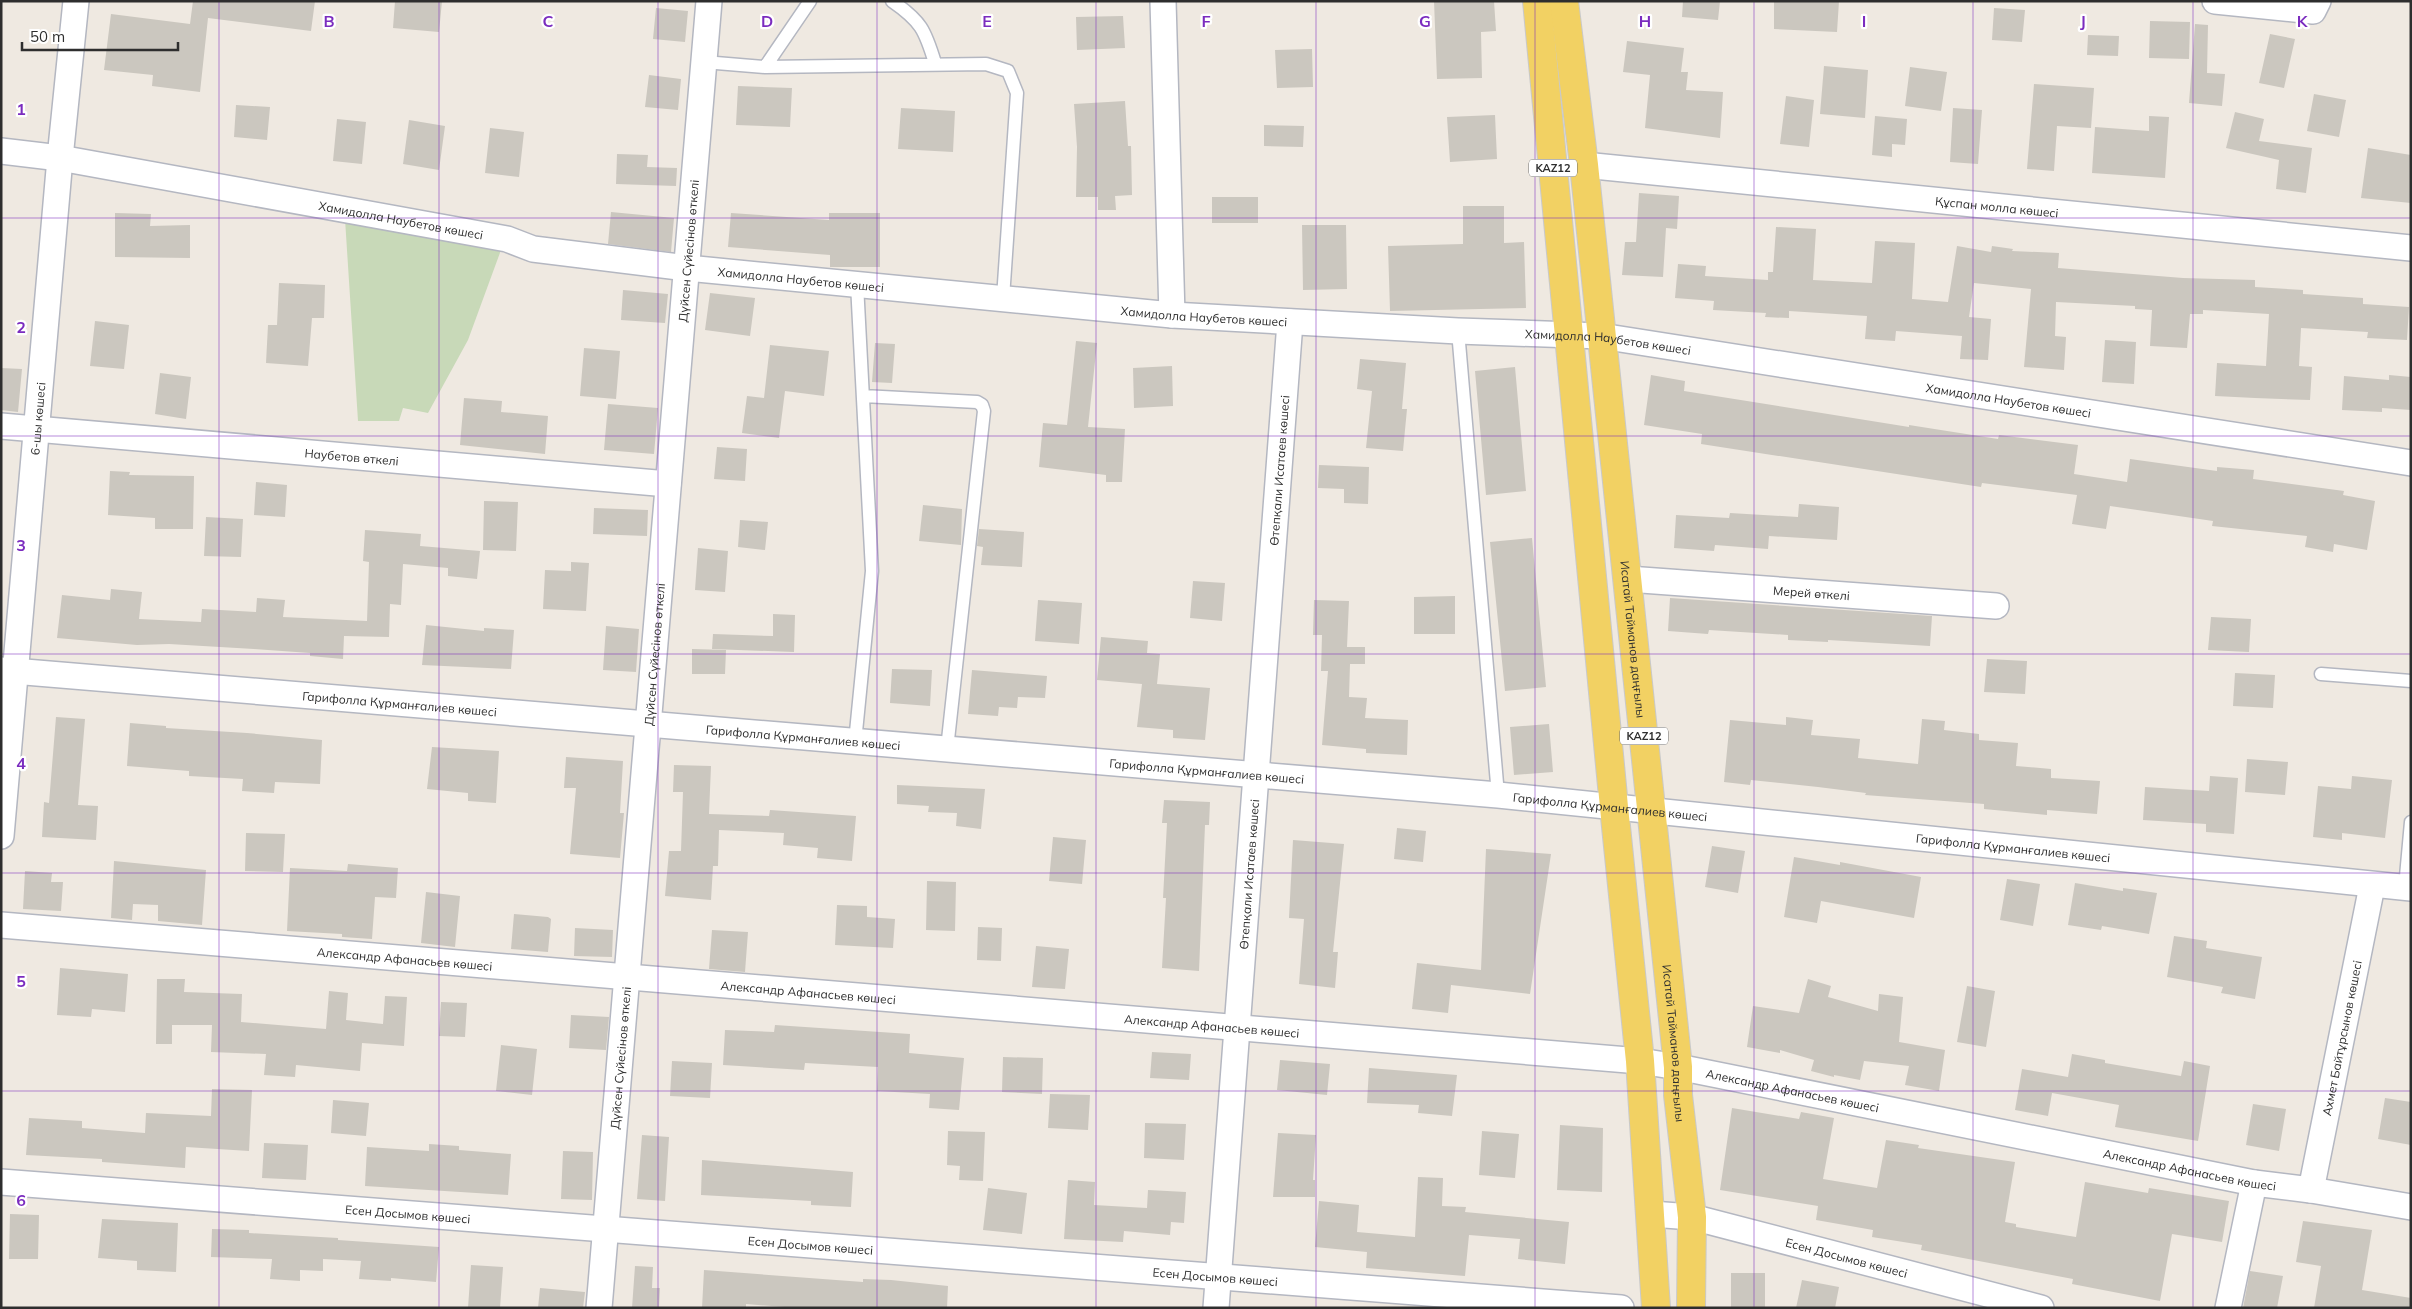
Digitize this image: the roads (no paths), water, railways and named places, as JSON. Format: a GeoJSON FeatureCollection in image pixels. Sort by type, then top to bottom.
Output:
{"type":"FeatureCollection","features":[{"type":"Feature","properties":{"kind":"main road","name":"KAZ12"},"geometry":{"type":"LineString","coordinates":[[1537,1],[1640,1062],[1656,1308]]}},
{"type":"Feature","properties":{"kind":"main road","name":"Исатай Тайманов даңғылы"},"geometry":{"type":"LineString","coordinates":[[1564,1],[1584,165],[1600,336],[1628,580],[1678,1067],[1678,1095],[1692,1217],[1690,1308]]}},
{"type":"Feature","properties":{"kind":"street","name":"6-шы көшесі"},"geometry":{"type":"LineString","coordinates":[[1,836],[8,671],[36,429],[76,1]]}},
{"type":"Feature","properties":{"kind":"street","name":"Дүйсен Сүйесінов өткелі"},"geometry":{"type":"LineString","coordinates":[[598,1308],[709,1]]}},
{"type":"Feature","properties":{"kind":"street"},"geometry":{"type":"LineString","coordinates":[[1162,1],[1172,315]]}},
{"type":"Feature","properties":{"kind":"street"},"geometry":{"type":"LineString","coordinates":[[2215,1],[2314,12],[2318,1]]}},
{"type":"Feature","properties":{"kind":"street","name":"Хамидолла Наубетов көшесі"},"geometry":{"type":"LineString","coordinates":[[1,151],[60,158],[507,239],[534,249],[687,268],[1172,315],[1458,331],[1600,336],[2411,463]]}},
{"type":"Feature","properties":{"kind":"street","name":"Құспан молла көшесі"},"geometry":{"type":"LineString","coordinates":[[1584,165],[2411,248]]}},
{"type":"Feature","properties":{"kind":"street","name":"Өтепқали Исатаев көшесі"},"geometry":{"type":"LineString","coordinates":[[1216,1308],[1290,322]]}},
{"type":"Feature","properties":{"kind":"street","name":"Наубетов өткелі"},"geometry":{"type":"LineString","coordinates":[[1,426],[668,484]]}},
{"type":"Feature","properties":{"kind":"street","name":"Мерей өткелі"},"geometry":{"type":"LineString","coordinates":[[1628,580],[1996,606]]}},
{"type":"Feature","properties":{"kind":"street","name":"Гарифолла Құрманғалиев көшесі"},"geometry":{"type":"LineString","coordinates":[[8,671],[1498,795],[2372,886],[2408,888]]}},
{"type":"Feature","properties":{"kind":"street","name":"Ахмет Байтұрсынов көшесі"},"geometry":{"type":"LineString","coordinates":[[2311,1190],[2372,886]]}},
{"type":"Feature","properties":{"kind":"street","name":"Александр Афанасьев көшесі"},"geometry":{"type":"LineString","coordinates":[[1,925],[1640,1062],[1678,1067],[2254,1183],[2311,1190],[2411,1207]]}},
{"type":"Feature","properties":{"kind":"street","name":"Есен Досымов көшесі"},"geometry":{"type":"LineString","coordinates":[[1,1182],[1621,1308]]}},
{"type":"Feature","properties":{"kind":"street"},"geometry":{"type":"LineString","coordinates":[[2228,1308],[2254,1183]]}},
{"type":"Feature","properties":{"kind":"street","name":"Есен Досымов көшесі"},"geometry":{"type":"LineString","coordinates":[[1651,1214],[1692,1217],[2041,1308]]}},
{"type":"Feature","properties":{"kind":"lane"},"geometry":{"type":"LineString","coordinates":[[765,67],[810,1]]}},
{"type":"Feature","properties":{"kind":"lane"},"geometry":{"type":"LineString","coordinates":[[892,1],[913,16],[927,36],[935,63]]}},
{"type":"Feature","properties":{"kind":"lane"},"geometry":{"type":"LineString","coordinates":[[704,62],[765,67],[935,63],[986,64],[1008,71],[1017,93],[1003,298]]}},
{"type":"Feature","properties":{"kind":"lane"},"geometry":{"type":"LineString","coordinates":[[855,742],[872,572],[858,284]]}},
{"type":"Feature","properties":{"kind":"lane"},"geometry":{"type":"LineString","coordinates":[[1458,331],[1498,795]]}},
{"type":"Feature","properties":{"kind":"lane"},"geometry":{"type":"LineString","coordinates":[[863,396],[977,402],[982,405],[984,411],[947,749]]}},
{"type":"Feature","properties":{"kind":"lane"},"geometry":{"type":"LineString","coordinates":[[2321,674],[2411,681]]}},
{"type":"Feature","properties":{"kind":"lane"},"geometry":{"type":"LineString","coordinates":[[2408,888],[2411,822]]}}]}
